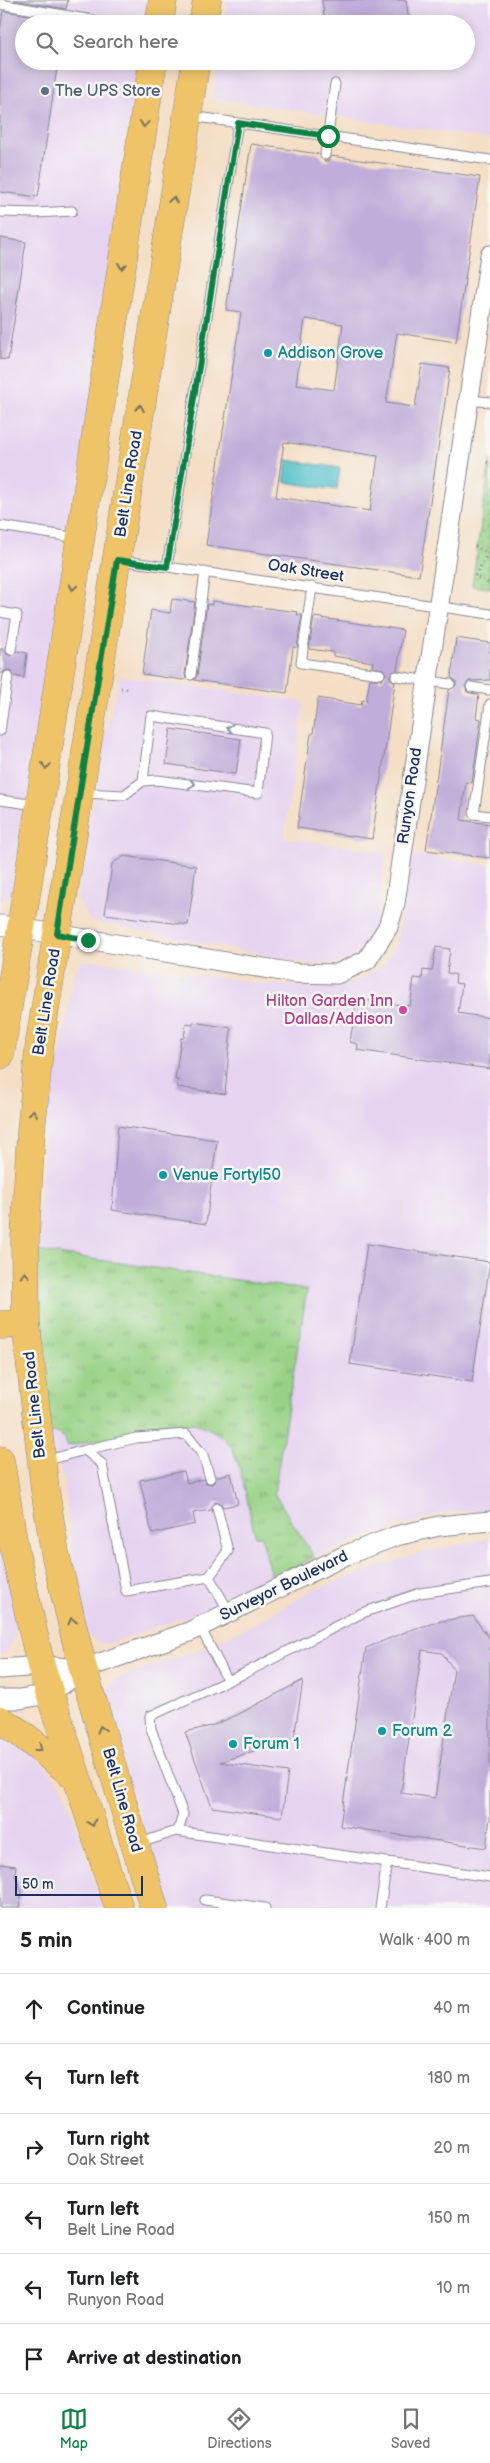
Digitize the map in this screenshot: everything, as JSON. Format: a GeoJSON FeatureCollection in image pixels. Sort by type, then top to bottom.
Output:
{"type":"FeatureCollection","features":[{"type":"Feature","properties":{"kind":"main road"},"geometry":{"type":"LineString","coordinates":[[160,15],[162,0]]}},
{"type":"Feature","properties":{"kind":"main road"},"geometry":{"type":"LineString","coordinates":[[204,15],[207,0]]}},
{"type":"Feature","properties":{"kind":"main road"},"geometry":{"type":"LineString","coordinates":[[0,1055],[11,927],[40,806],[152,70]]}},
{"type":"Feature","properties":{"kind":"main road","name":"Belt Line Road"},"geometry":{"type":"LineString","coordinates":[[154,1908],[84,1669],[55,1553],[42,1461],[13,1324],[25,1238],[31,1131],[40,1041],[194,70]]}},
{"type":"Feature","properties":{"kind":"main road"},"geometry":{"type":"LineString","coordinates":[[130,218],[150,220],[158,227],[160,282]]}},
{"type":"Feature","properties":{"kind":"main road"},"geometry":{"type":"LineString","coordinates":[[95,442],[110,457],[101,531],[103,543],[117,560]]}},
{"type":"Feature","properties":{"kind":"main road"},"geometry":{"type":"LineString","coordinates":[[81,538],[94,549],[100,568],[90,628],[101,655]]}},
{"type":"Feature","properties":{"kind":"main road","name":"Belt Line Road"},"geometry":{"type":"LineString","coordinates":[[0,1460],[15,1552],[41,1666],[119,1908]]}},
{"type":"Feature","properties":{"kind":"main road"},"geometry":{"type":"LineString","coordinates":[[0,1720],[19,1732],[76,1778]]}},
{"type":"Feature","properties":{"kind":"street","name":"Runyon Road"},"geometry":{"type":"LineString","coordinates":[[11,927],[294,972],[337,974],[367,960],[388,927],[395,903],[469,400],[485,326],[490,255]]}},
{"type":"Feature","properties":{"kind":"street","name":"Surveyor Boulevard"},"geometry":{"type":"LineString","coordinates":[[0,1699],[20,1700],[49,1694],[84,1669],[139,1651],[200,1627],[346,1554],[396,1536],[439,1526],[490,1521]]}},
{"type":"Feature","properties":{"kind":"street","name":"Surveyor Boulevard"},"geometry":{"type":"LineString","coordinates":[[0,1669],[41,1666],[84,1669]]}},
{"type":"Feature","properties":{"kind":"lane"},"geometry":{"type":"LineString","coordinates":[[0,4],[64,15]]}},
{"type":"Feature","properties":{"kind":"lane"},"geometry":{"type":"LineString","coordinates":[[326,155],[335,84]]}},
{"type":"Feature","properties":{"kind":"lane"},"geometry":{"type":"LineString","coordinates":[[186,115],[490,160]]}},
{"type":"Feature","properties":{"kind":"lane"},"geometry":{"type":"LineString","coordinates":[[167,567],[238,123]]}},
{"type":"Feature","properties":{"kind":"lane"},"geometry":{"type":"LineString","coordinates":[[0,212],[36,214],[72,211]]}},
{"type":"Feature","properties":{"kind":"lane"},"geometry":{"type":"LineString","coordinates":[[469,400],[490,402]]}},
{"type":"Feature","properties":{"kind":"lane"},"geometry":{"type":"LineString","coordinates":[[0,526],[81,538]]}},
{"type":"Feature","properties":{"kind":"lane","name":"Oak Street"},"geometry":{"type":"LineString","coordinates":[[117,560],[490,614]]}},
{"type":"Feature","properties":{"kind":"lane"},"geometry":{"type":"LineString","coordinates":[[191,675],[206,572]]}},
{"type":"Feature","properties":{"kind":"lane"},"geometry":{"type":"LineString","coordinates":[[312,587],[301,663],[380,674]]}},
{"type":"Feature","properties":{"kind":"lane"},"geometry":{"type":"LineString","coordinates":[[0,612],[17,615],[11,650]]}},
{"type":"Feature","properties":{"kind":"lane"},"geometry":{"type":"LineString","coordinates":[[0,730],[8,676]]}},
{"type":"Feature","properties":{"kind":"lane"},"geometry":{"type":"LineString","coordinates":[[396,676],[450,684]]}},
{"type":"Feature","properties":{"kind":"lane"},"geometry":{"type":"LineString","coordinates":[[471,687],[490,690]]}},
{"type":"Feature","properties":{"kind":"lane"},"geometry":{"type":"LineString","coordinates":[[490,704],[474,814],[490,816]]}},
{"type":"Feature","properties":{"kind":"lane"},"geometry":{"type":"LineString","coordinates":[[80,793],[124,795],[144,781],[157,780],[258,793],[265,733],[152,716],[144,781]]}},
{"type":"Feature","properties":{"kind":"lane"},"geometry":{"type":"LineString","coordinates":[[0,800],[40,806]]}},
{"type":"Feature","properties":{"kind":"lane"},"geometry":{"type":"LineString","coordinates":[[42,1461],[136,1438],[186,1434],[203,1455],[210,1478]]}},
{"type":"Feature","properties":{"kind":"lane"},"geometry":{"type":"LineString","coordinates":[[85,1450],[102,1464],[126,1591],[209,1577],[228,1552],[218,1508]]}},
{"type":"Feature","properties":{"kind":"lane"},"geometry":{"type":"LineString","coordinates":[[209,1577],[230,1613]]}},
{"type":"Feature","properties":{"kind":"lane"},"geometry":{"type":"LineString","coordinates":[[176,1831],[180,1825],[182,1814],[151,1729],[150,1716],[228,1681],[362,1613],[420,1593],[490,1583]]}},
{"type":"Feature","properties":{"kind":"lane"},"geometry":{"type":"LineString","coordinates":[[200,1627],[228,1681]]}},
{"type":"Feature","properties":{"kind":"lane"},"geometry":{"type":"LineString","coordinates":[[134,1844],[176,1831],[490,1877]]}},
{"type":"Feature","properties":{"kind":"lane"},"geometry":{"type":"LineString","coordinates":[[380,1908],[387,1862]]}},
{"type":"Feature","properties":{"kind":"lane"},"geometry":{"type":"LineString","coordinates":[[205,1900],[265,1908]]}},
{"type":"Feature","properties":{"kind":"path"},"geometry":{"type":"LineString","coordinates":[[475,546],[489,554],[475,576],[490,584]]}},
{"type":"Feature","properties":{"kind":"path"},"geometry":{"type":"LineString","coordinates":[[121,688],[130,689]]}},
{"type":"Feature","properties":{"kind":"shaded area"},"geometry":{"type":"Polygon","coordinates":[[[0,0],[150,0],[148,15],[15,15],[15,70],[142,70],[137,98],[127,128],[118,183],[116,244],[17,887],[0,903],[0,0]]]}},
{"type":"Feature","properties":{"kind":"shaded area"},"geometry":{"type":"Polygon","coordinates":[[[228,0],[490,0],[490,139],[213,98],[218,70],[475,70],[475,15],[226,15],[228,0]]]}},
{"type":"Feature","properties":{"kind":"shaded area"},"geometry":{"type":"Polygon","coordinates":[[[120,676],[304,702],[284,838],[387,852],[374,931],[352,960],[316,965],[90,921],[77,898],[105,735],[120,676]]]}},
{"type":"Feature","properties":{"kind":"shaded area"},"geometry":{"type":"Polygon","coordinates":[[[413,855],[490,865],[490,1511],[449,1512],[358,1539],[314,1557],[274,1493],[306,1290],[37,1251],[46,1111],[51,1079],[62,1049],[74,972],[82,961],[97,961],[265,984],[320,988],[357,982],[384,964],[395,947],[413,855]]]}},
{"type":"Feature","properties":{"kind":"shaded area"},"geometry":{"type":"Polygon","coordinates":[[[225,1408],[273,1580],[209,1609],[107,1644],[94,1641],[81,1627],[64,1480],[47,1434],[225,1408]]]}},
{"type":"Feature","properties":{"kind":"shaded area"},"geometry":{"type":"Polygon","coordinates":[[[0,1537],[16,1620],[14,1637],[6,1653],[0,1656],[0,1537]]]}},
{"type":"Feature","properties":{"kind":"shaded area"},"geometry":{"type":"Polygon","coordinates":[[[490,1538],[490,1908],[169,1908],[105,1708],[107,1690],[118,1678],[197,1651],[256,1623],[313,1590],[413,1555],[490,1538]]]}},
{"type":"Feature","properties":{"kind":"shaded area"},"geometry":{"type":"Polygon","coordinates":[[[0,1728],[20,1738],[64,1789],[104,1908],[0,1908],[0,1728]]]}},
{"type":"Feature","properties":{"kind":"green space"},"geometry":{"type":"Polygon","coordinates":[[[490,460],[490,588],[472,586],[490,460]]]}},
{"type":"Feature","properties":{"kind":"green space"},"geometry":{"type":"Polygon","coordinates":[[[37,1251],[307,1290],[274,1493],[314,1557],[273,1580],[261,1536],[255,1536],[234,1452],[225,1440],[208,1428],[193,1423],[67,1446],[65,1438],[55,1432],[47,1434],[37,1251]]]}},
{"type":"Feature","properties":{"kind":"water"},"geometry":{"type":"Polygon","coordinates":[[[287,460],[340,468],[337,490],[284,482],[287,460]]]}},
{"type":"Feature","properties":{"kind":"building"},"geometry":{"type":"Polygon","coordinates":[[[14,0],[68,0],[66,9],[14,0]]]}},
{"type":"Feature","properties":{"kind":"building"},"geometry":{"type":"Polygon","coordinates":[[[322,0],[406,0],[408,15],[324,15],[322,0]]]}},
{"type":"Feature","properties":{"kind":"building"},"geometry":{"type":"Polygon","coordinates":[[[3,11],[28,15],[15,15],[15,70],[57,70],[38,197],[0,192],[0,32],[3,11]]]}},
{"type":"Feature","properties":{"kind":"building","name":"Addison Grove"},"geometry":{"type":"Polygon","coordinates":[[[251,144],[319,154],[324,161],[328,161],[331,156],[480,177],[456,342],[397,333],[386,403],[415,407],[422,364],[450,368],[419,576],[206,545],[241,312],[226,310],[251,144]],[[305,319],[296,385],[334,390],[343,324],[305,319]],[[284,442],[276,497],[370,511],[378,456],[284,442]]]}},
{"type":"Feature","properties":{"kind":"building"},"geometry":{"type":"Polygon","coordinates":[[[0,238],[26,242],[8,360],[0,359],[0,238]]]}},
{"type":"Feature","properties":{"kind":"building"},"geometry":{"type":"Polygon","coordinates":[[[172,599],[195,602],[185,674],[186,679],[183,680],[142,674],[151,610],[170,613],[172,599]]]}},
{"type":"Feature","properties":{"kind":"building"},"geometry":{"type":"Polygon","coordinates":[[[212,601],[298,612],[297,615],[302,615],[297,647],[293,647],[287,693],[194,680],[197,676],[207,604],[212,605],[212,601]]]}},
{"type":"Feature","properties":{"kind":"building"},"geometry":{"type":"Polygon","coordinates":[[[314,617],[403,630],[397,670],[390,675],[390,679],[395,682],[372,839],[297,828],[318,698],[361,705],[362,700],[366,701],[370,679],[382,680],[386,674],[383,669],[372,667],[373,662],[333,656],[333,652],[309,649],[314,617]]]}},
{"type":"Feature","properties":{"kind":"building"},"geometry":{"type":"Polygon","coordinates":[[[456,638],[490,643],[490,680],[469,681],[465,686],[467,692],[479,695],[476,718],[481,719],[472,783],[466,782],[461,820],[490,824],[490,858],[426,850],[449,690],[456,685],[456,681],[451,678],[456,638]]]}},
{"type":"Feature","properties":{"kind":"building"},"geometry":{"type":"Polygon","coordinates":[[[0,649],[5,649],[10,656],[17,651],[27,653],[24,678],[14,676],[12,671],[8,670],[0,674],[0,649]]]}},
{"type":"Feature","properties":{"kind":"building"},"geometry":{"type":"Polygon","coordinates":[[[171,729],[241,739],[236,774],[166,764],[171,729]]]}},
{"type":"Feature","properties":{"kind":"building"},"geometry":{"type":"Polygon","coordinates":[[[124,856],[196,866],[188,925],[105,914],[112,864],[124,856]]]}},
{"type":"Feature","properties":{"kind":"building","name":"Hilton Garden Inn Dallas/Addison"},"geometry":{"type":"Polygon","coordinates":[[[436,947],[450,949],[447,973],[456,975],[455,983],[462,984],[458,1013],[490,1018],[490,1069],[357,1050],[358,1044],[350,1042],[356,1004],[363,1005],[364,1000],[410,1006],[414,978],[422,979],[423,970],[432,971],[436,947]]]}},
{"type":"Feature","properties":{"kind":"building"},"geometry":{"type":"Polygon","coordinates":[[[193,1022],[231,1028],[225,1094],[177,1087],[178,1080],[175,1080],[181,1038],[184,1038],[186,1024],[193,1025],[193,1022]]]}},
{"type":"Feature","properties":{"kind":"building","name":"Venue Forty|50"},"geometry":{"type":"Polygon","coordinates":[[[118,1126],[217,1140],[206,1224],[112,1210],[118,1126]]]}},
{"type":"Feature","properties":{"kind":"building"},"geometry":{"type":"Polygon","coordinates":[[[367,1244],[490,1262],[472,1382],[350,1364],[367,1244]]]}},
{"type":"Feature","properties":{"kind":"building"},"geometry":{"type":"Polygon","coordinates":[[[184,1471],[187,1483],[204,1479],[206,1483],[211,1484],[215,1482],[216,1477],[231,1473],[238,1504],[223,1507],[221,1503],[215,1502],[211,1510],[193,1513],[195,1524],[152,1534],[140,1480],[184,1471]]]}},
{"type":"Feature","properties":{"kind":"building","name":"Forum 2"},"geometry":{"type":"Polygon","coordinates":[[[473,1616],[490,1639],[490,1819],[486,1848],[340,1826],[366,1648],[410,1630],[441,1621],[473,1616]],[[422,1650],[401,1793],[435,1798],[454,1670],[442,1653],[422,1650]]]}},
{"type":"Feature","properties":{"kind":"building","name":"Forum 1"},"geometry":{"type":"Polygon","coordinates":[[[303,1680],[294,1738],[220,1762],[288,1772],[282,1817],[212,1807],[185,1732],[211,1726],[237,1715],[303,1680]]]}},
{"type":"Feature","properties":{"kind":"building"},"geometry":{"type":"Polygon","coordinates":[[[0,1864],[16,1866],[15,1875],[22,1892],[19,1908],[0,1908],[0,1864]]]}},
{"type":"Feature","properties":{"kind":"place","name":"The UPS Store"},"geometry":{"type":"Point","coordinates":[45,91]}},
{"type":"Feature","properties":{"kind":"place","name":"Addison Grove"},"geometry":{"type":"Point","coordinates":[268,353]}},
{"type":"Feature","properties":{"kind":"place","name":"Hilton Garden Inn Dallas/Addison"},"geometry":{"type":"Point","coordinates":[403,1010]}},
{"type":"Feature","properties":{"kind":"place","name":"Venue Forty|50"},"geometry":{"type":"Point","coordinates":[163,1175]}},
{"type":"Feature","properties":{"kind":"place","name":"Forum 2"},"geometry":{"type":"Point","coordinates":[382,1731]}},
{"type":"Feature","properties":{"kind":"place","name":"Forum 1"},"geometry":{"type":"Point","coordinates":[233,1744]}},
{"type":"Feature","properties":{"kind":"route"},"geometry":{"type":"LineString","coordinates":[[88,940],[57,934],[117,560],[167,567],[238,123],[328,136]]}}]}
